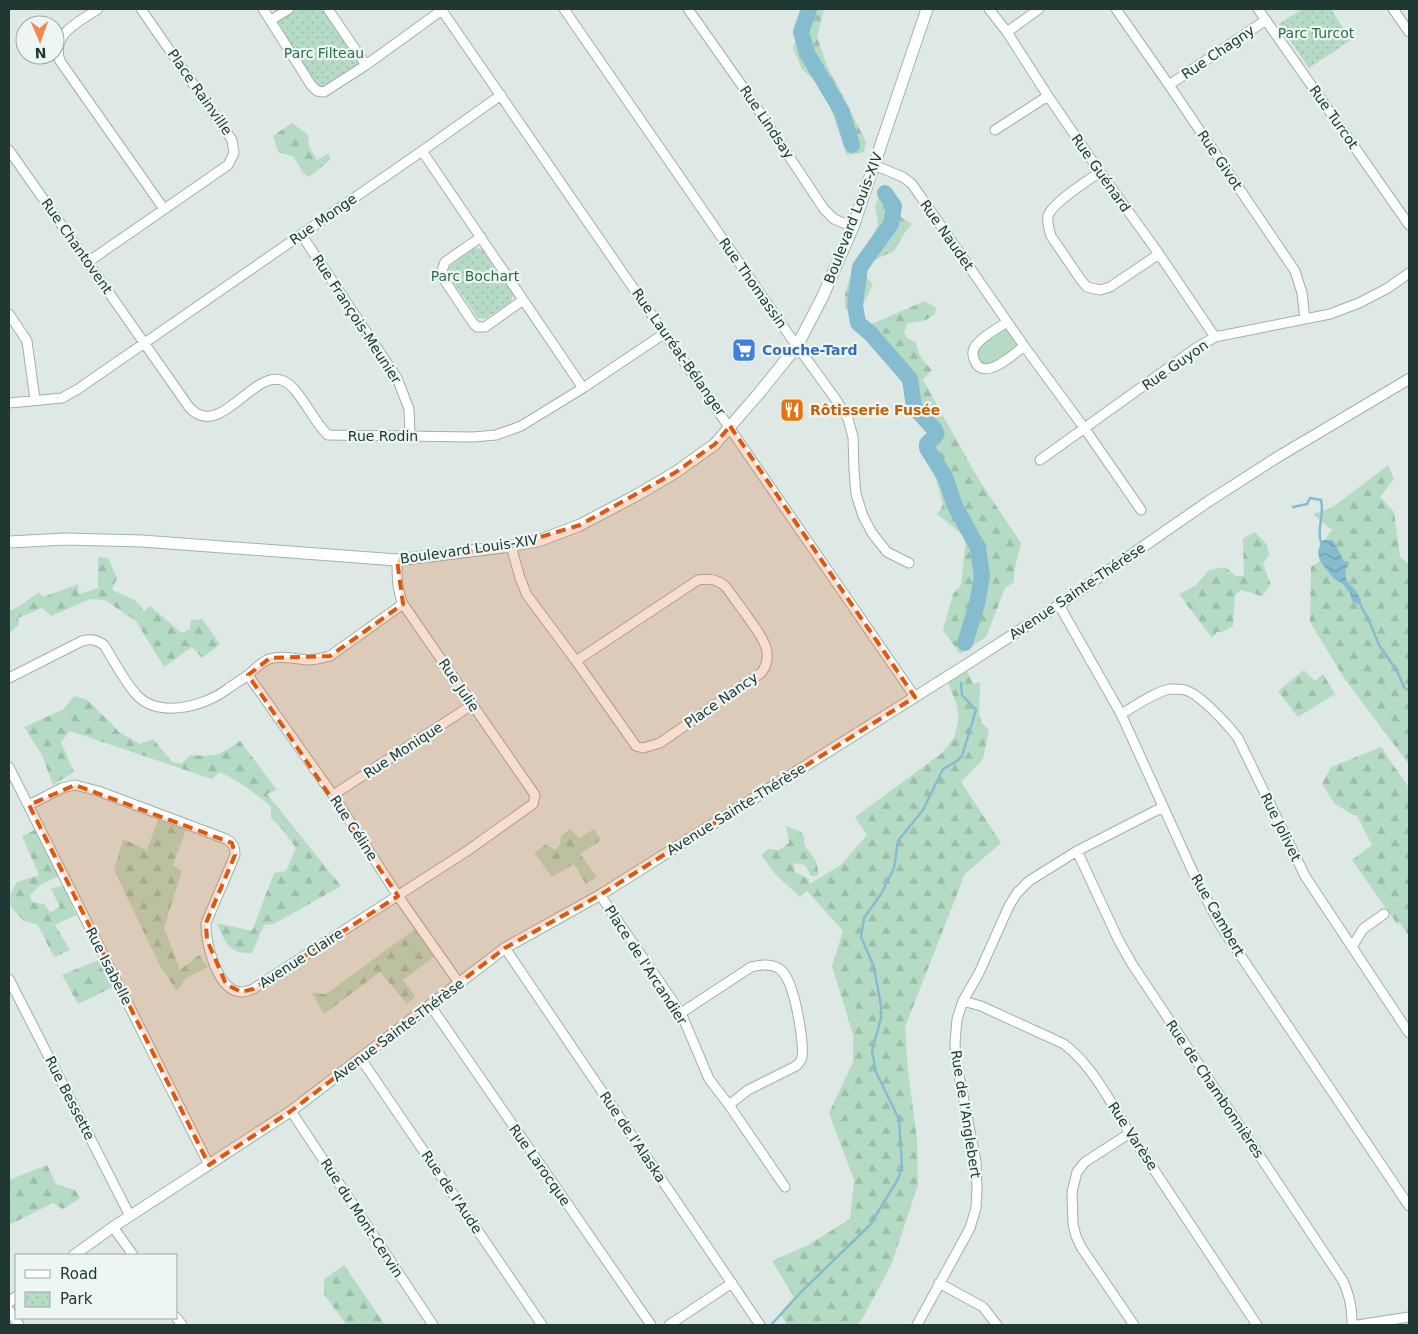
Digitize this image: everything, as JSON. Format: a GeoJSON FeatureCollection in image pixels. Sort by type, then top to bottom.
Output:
{"type":"FeatureCollection","features":[{"type":"Feature","properties":{"kind":"main road","name":"Boulevard Louis-XIV"},"geometry":{"type":"LineString","coordinates":[[9,542],[66,539],[142,541],[397,560],[511,546],[541,540],[580,525],[637,496],[676,472],[714,444],[797,346],[822,298],[853,226],[927,9]]}},
{"type":"Feature","properties":{"kind":"street"},"geometry":{"type":"LineString","coordinates":[[98,9],[71,27],[62,36],[58,45],[58,55],[60,61],[164,209]]}},
{"type":"Feature","properties":{"kind":"street","name":"Place Rainville"},"geometry":{"type":"LineString","coordinates":[[88,262],[228,165],[233,158],[234,148],[232,140],[141,9]]}},
{"type":"Feature","properties":{"kind":"street"},"geometry":{"type":"LineString","coordinates":[[263,9],[272,20],[311,85],[317,91],[324,92],[366,65],[442,9]]}},
{"type":"Feature","properties":{"kind":"street"},"geometry":{"type":"LineString","coordinates":[[272,20],[289,9]]}},
{"type":"Feature","properties":{"kind":"street"},"geometry":{"type":"LineString","coordinates":[[328,9],[366,65]]}},
{"type":"Feature","properties":{"kind":"street","name":"Rue Lauréat-Bélanger"},"geometry":{"type":"LineString","coordinates":[[442,9],[730,426],[914,697]]}},
{"type":"Feature","properties":{"kind":"street","name":"Rue Thomassin"},"geometry":{"type":"LineString","coordinates":[[564,9],[837,401],[848,419],[853,437],[856,494],[863,516],[872,533],[887,552],[909,563]]}},
{"type":"Feature","properties":{"kind":"street","name":"Rue Lindsay"},"geometry":{"type":"LineString","coordinates":[[688,9],[743,87],[824,209],[834,219],[853,226]]}},
{"type":"Feature","properties":{"kind":"street","name":"Rue Guénard"},"geometry":{"type":"LineString","coordinates":[[989,9],[1007,32],[1048,96],[1215,337]]}},
{"type":"Feature","properties":{"kind":"street"},"geometry":{"type":"LineString","coordinates":[[1007,32],[1039,9]]}},
{"type":"Feature","properties":{"kind":"street","name":"Rue Givot"},"geometry":{"type":"LineString","coordinates":[[1116,9],[1170,85],[1295,271],[1302,293],[1306,318]]}},
{"type":"Feature","properties":{"kind":"street","name":"Rue Turcot"},"geometry":{"type":"LineString","coordinates":[[1258,9],[1409,225]]}},
{"type":"Feature","properties":{"kind":"street"},"geometry":{"type":"LineString","coordinates":[[1393,9],[1409,32]]}},
{"type":"Feature","properties":{"kind":"street","name":"Rue Chagny"},"geometry":{"type":"LineString","coordinates":[[1170,85],[1266,20]]}},
{"type":"Feature","properties":{"kind":"street","name":"Rue Monge"},"geometry":{"type":"LineString","coordinates":[[9,403],[62,398],[78,389],[501,95]]}},
{"type":"Feature","properties":{"kind":"street"},"geometry":{"type":"LineString","coordinates":[[995,130],[1048,96]]}},
{"type":"Feature","properties":{"kind":"street","name":"Rue Chantovent"},"geometry":{"type":"LineString","coordinates":[[9,150],[145,343]]}},
{"type":"Feature","properties":{"kind":"street"},"geometry":{"type":"LineString","coordinates":[[422,151],[583,388]]}},
{"type":"Feature","properties":{"kind":"street","name":"Rue Naudet"},"geometry":{"type":"LineString","coordinates":[[874,165],[903,176],[912,184],[1007,322],[1141,510]]}},
{"type":"Feature","properties":{"kind":"street"},"geometry":{"type":"LineString","coordinates":[[1100,172],[1054,206],[1049,215],[1048,229],[1051,236],[1081,280],[1087,287],[1100,290],[1110,288],[1159,254]]}},
{"type":"Feature","properties":{"kind":"street","name":"Rue François-Meunier"},"geometry":{"type":"LineString","coordinates":[[301,234],[397,378],[409,409],[410,436]]}},
{"type":"Feature","properties":{"kind":"street"},"geometry":{"type":"LineString","coordinates":[[481,237],[445,262],[442,271],[443,278],[477,327],[485,327],[523,300]]}},
{"type":"Feature","properties":{"kind":"street","name":"Rue Guyon"},"geometry":{"type":"LineString","coordinates":[[1040,460],[1196,348],[1215,337],[1330,314],[1359,303],[1388,288],[1409,272]]}},
{"type":"Feature","properties":{"kind":"street"},"geometry":{"type":"LineString","coordinates":[[9,314],[27,341],[35,400]]}},
{"type":"Feature","properties":{"kind":"street"},"geometry":{"type":"LineString","coordinates":[[1007,322],[975,346],[972,354],[974,362],[981,368],[990,369],[999,365],[1024,346]]}},
{"type":"Feature","properties":{"kind":"street","name":"Rue Rodin"},"geometry":{"type":"LineString","coordinates":[[145,343],[189,406],[194,412],[202,416],[221,413],[263,383],[281,380],[294,388],[317,424],[328,435],[473,437],[496,435],[521,426],[666,333]]}},
{"type":"Feature","properties":{"kind":"street","name":"Avenue Sainte-Thérèse"},"geometry":{"type":"LineString","coordinates":[[75,1254],[113,1227],[291,1111],[505,948],[600,895],[1059,605],[1206,503],[1276,458],[1409,379]]}},
{"type":"Feature","properties":{"kind":"street","name":"Place Nancy"},"geometry":{"type":"LineString","coordinates":[[511,546],[527,595],[636,746],[643,748],[660,743],[761,672],[766,666],[767,651],[764,640],[726,587],[720,581],[706,578],[698,580],[576,661]]}},
{"type":"Feature","properties":{"kind":"street","name":"Rue Julie"},"geometry":{"type":"LineString","coordinates":[[397,560],[399,594],[403,604],[535,795],[533,804]]}},
{"type":"Feature","properties":{"kind":"street"},"geometry":{"type":"LineString","coordinates":[[9,678],[82,641],[92,639],[98,640],[104,645],[136,694],[147,703],[158,707],[190,706],[205,702],[220,694],[270,658],[283,657],[312,660],[330,656],[403,604]]}},
{"type":"Feature","properties":{"kind":"street","name":"Rue Cambert"},"geometry":{"type":"LineString","coordinates":[[1059,605],[1120,714],[1197,881],[1220,925],[1409,1206]]}},
{"type":"Feature","properties":{"kind":"street","name":"Rue Céline"},"geometry":{"type":"LineString","coordinates":[[248,675],[333,795],[398,896],[459,983]]}},
{"type":"Feature","properties":{"kind":"street","name":"Rue Jolivet"},"geometry":{"type":"LineString","coordinates":[[1120,714],[1151,696],[1170,689],[1186,690],[1199,698],[1228,726],[1238,738],[1305,876],[1409,1033]]}},
{"type":"Feature","properties":{"kind":"street","name":"Rue Monique"},"geometry":{"type":"LineString","coordinates":[[333,795],[472,705]]}},
{"type":"Feature","properties":{"kind":"street","name":"Rue Isabelle"},"geometry":{"type":"LineString","coordinates":[[9,767],[209,1165]]}},
{"type":"Feature","properties":{"kind":"street","name":"Avenue Claire"},"geometry":{"type":"LineString","coordinates":[[29,805],[62,788],[75,784],[199,828],[232,843],[235,848],[235,855],[206,924],[206,932],[209,951],[219,974],[232,990],[241,992],[253,989],[398,896],[467,851],[533,804]]}},
{"type":"Feature","properties":{"kind":"street","name":"Rue de l'Anglebert"},"geometry":{"type":"LineString","coordinates":[[917,1325],[970,1228],[976,1208],[976,1162],[956,1060],[957,1019],[963,1001],[979,973],[1009,906],[1017,893],[1029,881],[1077,851],[1163,807]]}},
{"type":"Feature","properties":{"kind":"street","name":"Rue de Chambonnières"},"geometry":{"type":"LineString","coordinates":[[1077,851],[1118,939],[1132,964],[1343,1281],[1350,1297],[1352,1325]]}},
{"type":"Feature","properties":{"kind":"street","name":"Place de l'Arcandier"},"geometry":{"type":"LineString","coordinates":[[600,895],[681,1013],[709,1079],[785,1187]]}},
{"type":"Feature","properties":{"kind":"street"},"geometry":{"type":"LineString","coordinates":[[1352,947],[1363,929],[1384,914]]}},
{"type":"Feature","properties":{"kind":"street","name":"Rue de l'Alaska"},"geometry":{"type":"LineString","coordinates":[[505,948],[760,1325]]}},
{"type":"Feature","properties":{"kind":"street"},"geometry":{"type":"LineString","coordinates":[[681,1013],[751,967],[760,965],[778,968],[786,976],[792,991],[799,1022],[801,1060],[796,1066],[788,1068],[748,1090],[729,1105]]}},
{"type":"Feature","properties":{"kind":"street","name":"Rue Bessette"},"geometry":{"type":"LineString","coordinates":[[9,979],[130,1216]]}},
{"type":"Feature","properties":{"kind":"street","name":"Rue Varèse"},"geometry":{"type":"LineString","coordinates":[[963,1001],[989,1009],[1064,1044],[1075,1052],[1087,1066],[1257,1325]]}},
{"type":"Feature","properties":{"kind":"street","name":"Rue Larocque"},"geometry":{"type":"LineString","coordinates":[[430,1005],[650,1325]]}},
{"type":"Feature","properties":{"kind":"street","name":"Rue de l'Aude"},"geometry":{"type":"LineString","coordinates":[[361,1059],[542,1325]]}},
{"type":"Feature","properties":{"kind":"street","name":"Rue du Mont-Cervin"},"geometry":{"type":"LineString","coordinates":[[291,1111],[433,1325]]}},
{"type":"Feature","properties":{"kind":"street"},"geometry":{"type":"LineString","coordinates":[[1130,1133],[1085,1162],[1077,1172],[1072,1192],[1073,1224],[1081,1247],[1134,1325]]}},
{"type":"Feature","properties":{"kind":"street"},"geometry":{"type":"LineString","coordinates":[[113,1227],[132,1254]]}},
{"type":"Feature","properties":{"kind":"street"},"geometry":{"type":"LineString","coordinates":[[669,1325],[732,1283]]}},
{"type":"Feature","properties":{"kind":"street"},"geometry":{"type":"LineString","coordinates":[[939,1283],[983,1307],[997,1325]]}},
{"type":"Feature","properties":{"kind":"street"},"geometry":{"type":"LineString","coordinates":[[9,1310],[19,1325]]}},
{"type":"Feature","properties":{"kind":"street"},"geometry":{"type":"LineString","coordinates":[[1358,1325],[1409,1317]]}},
{"type":"Feature","properties":{"kind":"highlighted area"},"geometry":{"type":"Polygon","coordinates":[[[730,426],[915,697],[600,895],[505,948],[291,1111],[209,1165],[29,805],[75,785],[232,843],[235,855],[206,923],[207,940],[226,984],[241,992],[253,989],[398,896],[248,675],[270,658],[330,656],[403,604],[397,560],[511,546],[580,525],[676,472],[715,444],[730,426]]]}},
{"type":"Feature","properties":{"kind":"green space","name":"Parc Filteau"},"geometry":{"type":"Polygon","coordinates":[[[289,9],[328,9],[366,65],[317,91],[271,20],[289,9]]]}},
{"type":"Feature","properties":{"kind":"green space"},"geometry":{"type":"Polygon","coordinates":[[[802,9],[824,9],[817,37],[827,66],[866,142],[864,152],[847,155],[824,89],[802,69],[793,48],[802,9]]]}},
{"type":"Feature","properties":{"kind":"green space","name":"Parc Turcot"},"geometry":{"type":"Polygon","coordinates":[[[1302,9],[1331,9],[1351,40],[1309,68],[1279,24],[1302,9]]]}},
{"type":"Feature","properties":{"kind":"green space"},"geometry":{"type":"Polygon","coordinates":[[[292,123],[308,135],[309,146],[317,160],[329,153],[330,160],[309,177],[303,173],[294,157],[278,152],[273,136],[292,123]]]}},
{"type":"Feature","properties":{"kind":"green space"},"geometry":{"type":"Polygon","coordinates":[[[885,187],[894,194],[901,217],[912,224],[894,251],[874,260],[863,253],[878,225],[875,205],[885,187]]]}},
{"type":"Feature","properties":{"kind":"green space","name":"Parc Bochart"},"geometry":{"type":"Polygon","coordinates":[[[474,248],[482,249],[513,295],[511,302],[485,319],[478,318],[447,273],[450,266],[474,248]]]}},
{"type":"Feature","properties":{"kind":"green space"},"geometry":{"type":"Polygon","coordinates":[[[854,262],[873,285],[856,318],[845,308],[845,294],[854,262]]]}},
{"type":"Feature","properties":{"kind":"green space"},"geometry":{"type":"Polygon","coordinates":[[[925,301],[936,308],[935,314],[925,320],[907,324],[904,333],[907,338],[916,342],[921,358],[932,370],[923,380],[979,480],[1021,543],[1014,572],[1014,582],[1005,588],[986,637],[960,654],[943,630],[953,594],[961,585],[966,538],[937,514],[943,505],[926,450],[928,427],[910,409],[901,377],[870,333],[869,325],[925,301]]]}},
{"type":"Feature","properties":{"kind":"green space"},"geometry":{"type":"Polygon","coordinates":[[[1007,322],[1024,346],[990,369],[975,362],[975,346],[1007,322]]]}},
{"type":"Feature","properties":{"kind":"green space"},"geometry":{"type":"Polygon","coordinates":[[[1388,465],[1394,479],[1380,497],[1394,512],[1400,557],[1409,564],[1409,763],[1344,678],[1310,622],[1311,567],[1320,561],[1318,552],[1321,542],[1332,530],[1313,514],[1333,507],[1388,465]]]}},
{"type":"Feature","properties":{"kind":"green space"},"geometry":{"type":"Polygon","coordinates":[[[1255,532],[1267,545],[1269,555],[1263,564],[1271,585],[1262,596],[1241,590],[1235,595],[1233,626],[1222,632],[1217,632],[1212,638],[1179,594],[1196,585],[1209,570],[1225,567],[1236,576],[1244,576],[1243,538],[1255,532]]]}},
{"type":"Feature","properties":{"kind":"green space"},"geometry":{"type":"Polygon","coordinates":[[[98,557],[108,558],[117,578],[112,590],[135,600],[144,611],[150,606],[182,633],[190,629],[191,620],[202,619],[220,644],[202,658],[192,647],[164,667],[136,621],[105,600],[90,599],[51,616],[42,608],[18,618],[19,625],[9,633],[9,611],[20,606],[39,592],[43,597],[78,584],[79,594],[98,588],[98,557]]]}},
{"type":"Feature","properties":{"kind":"green space"},"geometry":{"type":"Polygon","coordinates":[[[1304,670],[1315,681],[1323,674],[1335,694],[1298,717],[1278,691],[1304,670]]]}},
{"type":"Feature","properties":{"kind":"green space"},"geometry":{"type":"Polygon","coordinates":[[[967,671],[973,684],[980,682],[979,710],[981,722],[989,730],[983,759],[961,782],[1001,843],[965,874],[905,1027],[908,1071],[917,1139],[918,1185],[892,1263],[863,1318],[857,1325],[787,1325],[780,1313],[794,1297],[772,1261],[808,1245],[850,1219],[854,1180],[829,1113],[853,1062],[853,1035],[832,966],[843,931],[807,891],[800,897],[776,875],[761,855],[768,849],[779,850],[789,843],[786,826],[804,835],[805,847],[816,862],[818,876],[811,876],[805,865],[793,863],[795,872],[809,879],[809,884],[841,865],[867,835],[855,817],[942,753],[954,738],[959,718],[956,703],[948,682],[967,671]]]}},
{"type":"Feature","properties":{"kind":"green space"},"geometry":{"type":"Polygon","coordinates":[[[74,696],[87,700],[119,732],[140,744],[153,739],[172,762],[181,764],[190,755],[206,756],[217,754],[240,741],[277,790],[267,794],[341,886],[274,924],[264,925],[252,953],[244,953],[232,949],[225,941],[217,923],[252,931],[274,873],[286,871],[296,848],[271,818],[271,807],[234,779],[220,772],[212,779],[70,731],[61,742],[74,772],[53,785],[42,755],[24,727],[64,709],[74,696]]]}},
{"type":"Feature","properties":{"kind":"green space"},"geometry":{"type":"Polygon","coordinates":[[[1381,747],[1409,788],[1409,936],[1400,923],[1397,924],[1352,860],[1372,845],[1357,816],[1334,803],[1322,784],[1331,767],[1381,747]]]}},
{"type":"Feature","properties":{"kind":"green space"},"geometry":{"type":"Polygon","coordinates":[[[158,820],[186,830],[173,865],[182,871],[164,928],[180,970],[199,955],[208,967],[186,978],[177,991],[160,966],[114,870],[123,839],[147,850],[158,820]]]}},
{"type":"Feature","properties":{"kind":"green space"},"geometry":{"type":"Polygon","coordinates":[[[570,829],[579,838],[594,829],[601,840],[580,854],[597,877],[586,884],[574,864],[552,877],[534,853],[546,844],[555,850],[560,845],[561,836],[570,829]]]}},
{"type":"Feature","properties":{"kind":"green space"},"geometry":{"type":"Polygon","coordinates":[[[35,830],[59,876],[40,885],[30,895],[32,902],[44,904],[50,912],[60,907],[51,889],[63,885],[76,915],[55,925],[70,950],[54,957],[38,925],[24,921],[11,907],[10,895],[17,882],[39,875],[22,836],[35,830]]]}},
{"type":"Feature","properties":{"kind":"green space"},"geometry":{"type":"Polygon","coordinates":[[[415,929],[434,957],[403,980],[415,996],[407,1004],[380,972],[324,1014],[312,993],[326,994],[415,929]]]}},
{"type":"Feature","properties":{"kind":"green space"},"geometry":{"type":"Polygon","coordinates":[[[101,959],[113,987],[78,1004],[62,975],[101,959]]]}},
{"type":"Feature","properties":{"kind":"green space"},"geometry":{"type":"Polygon","coordinates":[[[47,1165],[56,1184],[75,1190],[80,1198],[63,1209],[53,1203],[9,1225],[9,1180],[47,1165]]]}},
{"type":"Feature","properties":{"kind":"green space"},"geometry":{"type":"Polygon","coordinates":[[[344,1265],[385,1325],[346,1325],[324,1294],[324,1279],[344,1265]]]}},
{"type":"Feature","properties":{"kind":"water"},"geometry":{"type":"Polygon","coordinates":[[[1333,540],[1344,561],[1349,562],[1346,569],[1346,578],[1358,594],[1361,606],[1352,601],[1350,593],[1342,583],[1334,579],[1320,561],[1318,552],[1321,542],[1333,540]]]}},
{"type":"Feature","properties":{"kind":"waterway"},"geometry":{"type":"LineString","coordinates":[[809,9],[801,32],[807,53],[842,112],[852,145]]}},
{"type":"Feature","properties":{"kind":"waterway"},"geometry":{"type":"LineString","coordinates":[[885,193],[894,206],[891,224],[860,267],[855,305],[858,323],[870,333],[910,379],[914,407],[935,430],[936,435],[927,444],[927,448],[945,477],[955,506],[978,548],[982,576],[977,604],[965,643]]}},
{"type":"Feature","properties":{"kind":"waterway"},"geometry":{"type":"LineString","coordinates":[[1293,507],[1307,504],[1310,498],[1321,500],[1322,511],[1319,532],[1321,542]]}},
{"type":"Feature","properties":{"kind":"waterway"},"geometry":{"type":"LineString","coordinates":[[1361,606],[1379,645],[1397,671],[1404,687],[1409,691]]}},
{"type":"Feature","properties":{"kind":"waterway"},"geometry":{"type":"LineString","coordinates":[[772,1324],[801,1292],[870,1225],[898,1179],[902,1167],[899,1119],[876,1072],[872,1051],[881,1018],[881,1006],[874,967],[861,937],[864,918],[881,894],[894,868],[898,841],[923,810],[943,769],[962,756],[976,710],[962,695],[961,683]]}},
{"type":"Feature","properties":{"kind":"place","name":"Couche-Tard"},"geometry":{"type":"Point","coordinates":[744,350]}},
{"type":"Feature","properties":{"kind":"place","name":"Rôtisserie Fusée"},"geometry":{"type":"Point","coordinates":[792,410]}}]}
